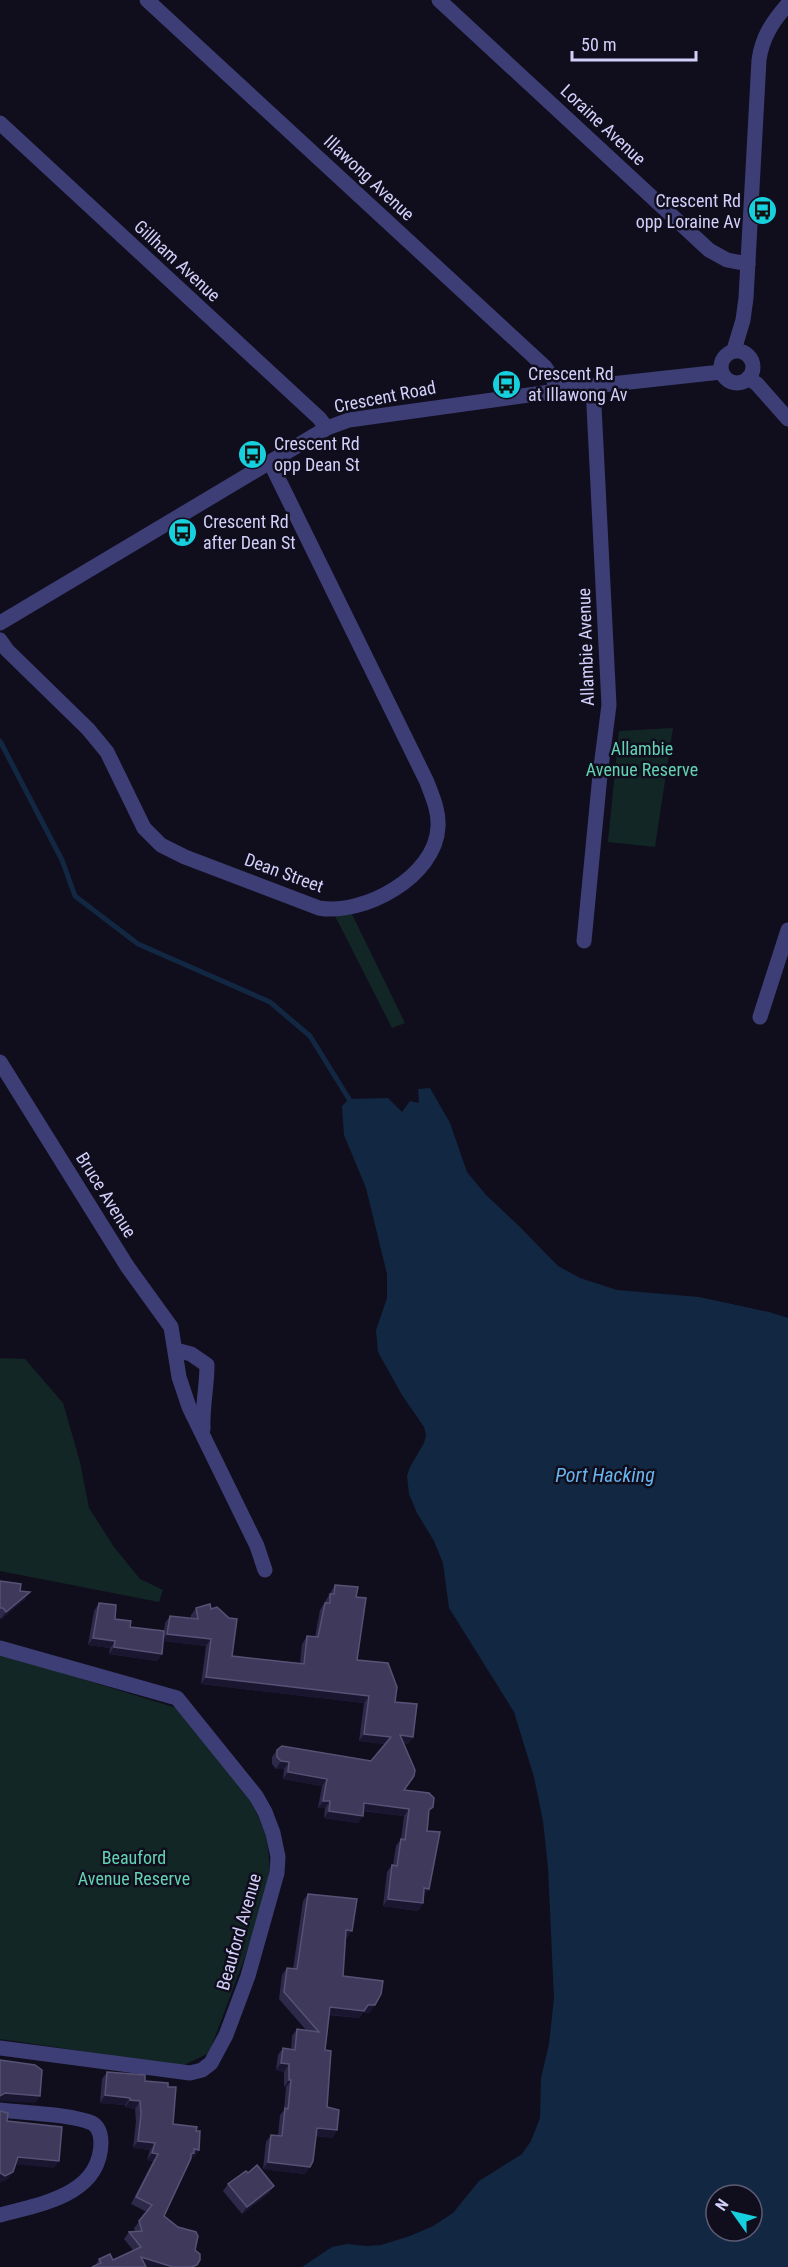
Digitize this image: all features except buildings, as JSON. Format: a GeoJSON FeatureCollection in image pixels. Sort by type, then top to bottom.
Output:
{"type":"FeatureCollection","features":[{"type":"Feature","properties":{"kind":"street","name":"Illawong Avenue"},"geometry":{"type":"LineString","coordinates":[[147,0],[545,367],[554,380],[556,391]]}},
{"type":"Feature","properties":{"kind":"street","name":"Loraine Avenue"},"geometry":{"type":"LineString","coordinates":[[439,0],[709,250],[727,260],[748,264]]}},
{"type":"Feature","properties":{"kind":"street"},"geometry":{"type":"LineString","coordinates":[[734,350],[744,352],[751,359],[753,369],[744,381],[733,382],[721,372],[723,358],[734,350],[743,320],[761,46],[767,32],[788,4]]}},
{"type":"Feature","properties":{"kind":"street","name":"Gillham Avenue"},"geometry":{"type":"LineString","coordinates":[[0,123],[302,402],[327,428]]}},
{"type":"Feature","properties":{"kind":"street","name":"Crescent Road"},"geometry":{"type":"LineString","coordinates":[[0,623],[327,428],[349,420],[593,386],[721,372]]}},
{"type":"Feature","properties":{"kind":"street"},"geometry":{"type":"LineString","coordinates":[[748,378],[757,384],[788,419]]}},
{"type":"Feature","properties":{"kind":"street","name":"Allambie Avenue"},"geometry":{"type":"LineString","coordinates":[[584,941],[609,705],[593,386]]}},
{"type":"Feature","properties":{"kind":"street","name":"Dean Street"},"geometry":{"type":"LineString","coordinates":[[0,640],[7,650],[88,729],[107,752],[144,828],[161,845],[185,857],[319,908],[332,910],[370,901],[400,885],[416,872],[435,844],[438,827],[436,807],[427,782],[270,462]]}},
{"type":"Feature","properties":{"kind":"street"},"geometry":{"type":"LineString","coordinates":[[760,1017],[788,930]]}},
{"type":"Feature","properties":{"kind":"street","name":"Bruce Avenue"},"geometry":{"type":"LineString","coordinates":[[0,1062],[127,1266],[171,1327],[179,1377],[189,1407],[257,1546],[264,1570]]}},
{"type":"Feature","properties":{"kind":"street","name":"Bruce Avenue"},"geometry":{"type":"LineString","coordinates":[[176,1350],[191,1354],[207,1365],[207,1383],[202,1408],[203,1436]]}},
{"type":"Feature","properties":{"kind":"street","name":"Beauford Avenue"},"geometry":{"type":"LineString","coordinates":[[0,1648],[177,1698],[256,1796],[273,1833],[278,1857],[277,1873],[248,1976],[226,2035],[211,2063],[202,2070],[190,2073],[0,2048]]}},
{"type":"Feature","properties":{"kind":"street"},"geometry":{"type":"LineString","coordinates":[[0,2110],[66,2118],[93,2124],[100,2134],[100,2149],[95,2166],[87,2179],[75,2191],[0,2215]]}},
{"type":"Feature","properties":{"kind":"green space","name":"Allambie Avenue Reserve"},"geometry":{"type":"Polygon","coordinates":[[[673,728],[655,847],[608,842],[619,731],[673,728]]]}},
{"type":"Feature","properties":{"kind":"green space"},"geometry":{"type":"Polygon","coordinates":[[[349,908],[405,1023],[392,1028],[332,910],[349,908]]]}},
{"type":"Feature","properties":{"kind":"green space"},"geometry":{"type":"Polygon","coordinates":[[[0,1358],[25,1359],[63,1403],[80,1462],[89,1508],[114,1547],[140,1579],[163,1590],[159,1602],[0,1571],[0,1358]]]}},
{"type":"Feature","properties":{"kind":"green space","name":"Beauford Avenue Reserve"},"geometry":{"type":"Polygon","coordinates":[[[0,1654],[180,1709],[249,1797],[267,1836],[271,1887],[209,2053],[182,2066],[0,2039],[0,1654]]]}},
{"type":"Feature","properties":{"kind":"water","name":"Port Hacking"},"geometry":{"type":"Polygon","coordinates":[[[430,1088],[450,1123],[467,1172],[486,1195],[558,1266],[580,1278],[617,1290],[699,1297],[788,1318],[788,2267],[302,2267],[332,2247],[347,2244],[381,2245],[433,2226],[453,2213],[479,2181],[522,2154],[531,2141],[540,2118],[541,2078],[549,2044],[554,1998],[548,1867],[543,1821],[534,1777],[514,1712],[449,1608],[443,1563],[409,1494],[407,1476],[426,1435],[424,1427],[402,1395],[378,1352],[376,1330],[387,1298],[387,1274],[366,1188],[344,1135],[342,1106],[349,1099],[388,1098],[402,1112],[410,1101],[419,1103],[418,1089],[430,1088]]]}},
{"type":"Feature","properties":{"kind":"waterway"},"geometry":{"type":"LineString","coordinates":[[0,741],[62,860],[75,896],[138,944],[270,1002],[310,1036],[349,1099]]}},
{"type":"Feature","properties":{"kind":"place","name":"Crescent Rd opp Loraine Av"},"geometry":{"type":"Point","coordinates":[762,211]}},
{"type":"Feature","properties":{"kind":"place","name":"Crescent Rd at Illawong Av"},"geometry":{"type":"Point","coordinates":[507,384]}},
{"type":"Feature","properties":{"kind":"place","name":"Crescent Rd opp Dean St"},"geometry":{"type":"Point","coordinates":[253,454]}},
{"type":"Feature","properties":{"kind":"place","name":"Crescent Rd after Dean St"},"geometry":{"type":"Point","coordinates":[182,532]}}]}
